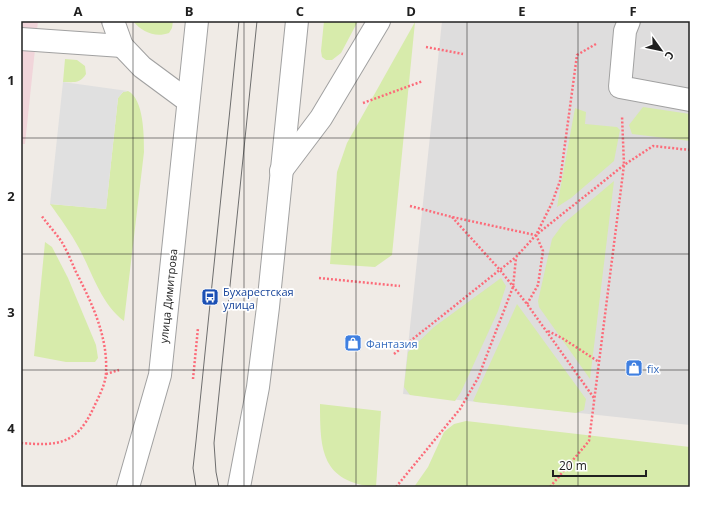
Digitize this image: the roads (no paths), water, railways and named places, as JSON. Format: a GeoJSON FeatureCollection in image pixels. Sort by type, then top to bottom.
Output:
{"type":"FeatureCollection","features":[{"type":"Feature","properties":{"kind":"street"},"geometry":{"type":"LineString","coordinates":[[21,28],[22,21]]}},
{"type":"Feature","properties":{"kind":"street"},"geometry":{"type":"LineString","coordinates":[[113,21],[122,46],[142,67],[188,100]]}},
{"type":"Feature","properties":{"kind":"street","name":"улица Димитрова"},"geometry":{"type":"LineString","coordinates":[[128,487],[160,375],[197,21]]}},
{"type":"Feature","properties":{"kind":"street"},"geometry":{"type":"LineString","coordinates":[[240,487],[258,387],[268,307],[297,21]]}},
{"type":"Feature","properties":{"kind":"street"},"geometry":{"type":"LineString","coordinates":[[281,171],[321,118],[379,21]]}},
{"type":"Feature","properties":{"kind":"street"},"geometry":{"type":"LineString","coordinates":[[628,21],[625,31],[620,87],[690,100]]}},
{"type":"Feature","properties":{"kind":"street"},"geometry":{"type":"LineString","coordinates":[[21,39],[122,46]]}},
{"type":"Feature","properties":{"kind":"tram line"},"geometry":{"type":"LineString","coordinates":[[196,487],[193,468],[239,21]]}},
{"type":"Feature","properties":{"kind":"tram line"},"geometry":{"type":"LineString","coordinates":[[219,487],[216,472],[214,443],[257,21]]}},
{"type":"Feature","properties":{"kind":"place","name":"Бухарестская улица"},"geometry":{"type":"Point","coordinates":[210,297]}},
{"type":"Feature","properties":{"kind":"place","name":"Фантазия"},"geometry":{"type":"Point","coordinates":[353,343]}},
{"type":"Feature","properties":{"kind":"place","name":"fix"},"geometry":{"type":"Point","coordinates":[634,368]}}]}
